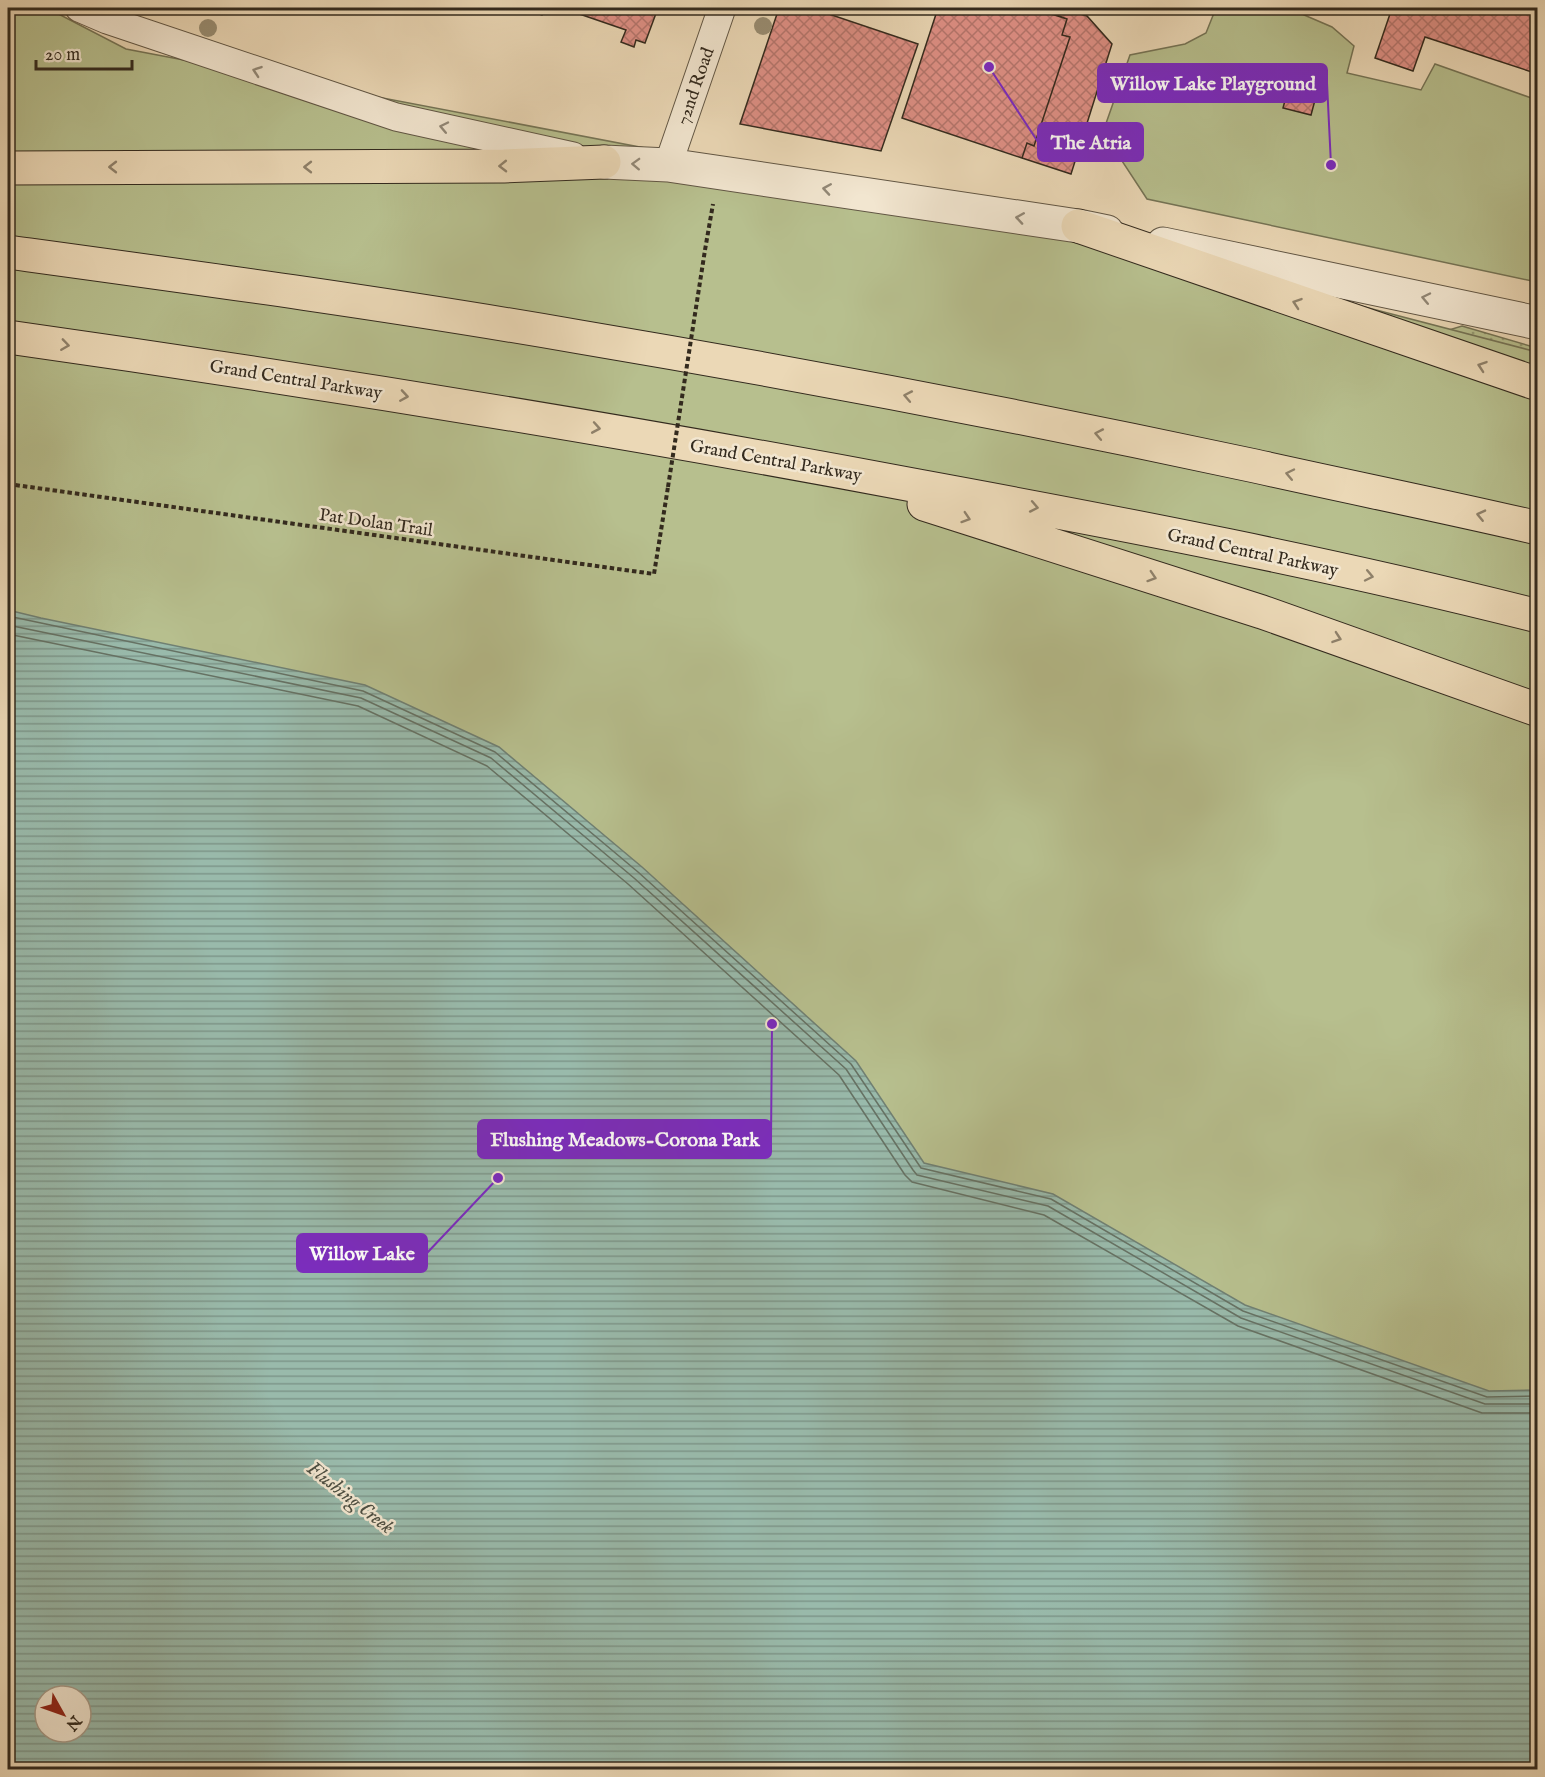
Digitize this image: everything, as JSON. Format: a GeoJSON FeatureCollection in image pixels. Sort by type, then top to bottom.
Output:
{"type":"FeatureCollection","features":[{"type":"Feature","properties":{"kind":"highway"},"geometry":{"type":"LineString","coordinates":[[8,168],[504,166],[604,162]]}},
{"type":"Feature","properties":{"kind":"highway"},"geometry":{"type":"LineString","coordinates":[[1078,226],[1538,384]]}},
{"type":"Feature","properties":{"kind":"highway"},"geometry":{"type":"LineString","coordinates":[[8,252],[240,284],[576,336],[807,377],[1153,444],[1538,528]]}},
{"type":"Feature","properties":{"kind":"highway","name":"Grand Central Parkway"},"geometry":{"type":"LineString","coordinates":[[8,337],[341,386],[790,462],[1136,527],[1538,616]]}},
{"type":"Feature","properties":{"kind":"highway"},"geometry":{"type":"LineString","coordinates":[[790,462],[1262,612],[1538,710]]}},
{"type":"Feature","properties":{"kind":"street"},"geometry":{"type":"LineString","coordinates":[[79,8],[107,20],[396,117],[604,162],[668,165],[1078,226],[1538,323]]}},
{"type":"Feature","properties":{"kind":"street","name":"72nd Road"},"geometry":{"type":"LineString","coordinates":[[668,165],[722,8]]}},
{"type":"Feature","properties":{"kind":"path","name":"Pat Dolan Trail"},"geometry":{"type":"LineString","coordinates":[[8,484],[654,574],[714,201]]}},
{"type":"Feature","properties":{"kind":"green space"},"geometry":{"type":"Polygon","coordinates":[[[8,8],[47,8],[126,49],[1059,227],[1537,352],[1537,1769],[8,1770],[8,8]]]}},
{"type":"Feature","properties":{"kind":"green space"},"geometry":{"type":"Polygon","coordinates":[[[1216,8],[1288,8],[1332,27],[1354,46],[1347,73],[1421,90],[1435,64],[1537,100],[1537,282],[1147,199],[1103,132],[1130,55],[1185,44],[1206,33],[1216,8]]]}},
{"type":"Feature","properties":{"kind":"green space"},"geometry":{"type":"Polygon","coordinates":[[[1462,326],[1537,348],[1537,370],[1442,332],[1462,326]]]}},
{"type":"Feature","properties":{"kind":"water","name":"Flushing Creek"},"geometry":{"type":"Polygon","coordinates":[[[8,610],[365,685],[499,747],[642,867],[856,1061],[924,1163],[1053,1194],[1245,1305],[1489,1391],[1537,1390],[1537,1769],[8,1769],[8,610]]]}},
{"type":"Feature","properties":{"kind":"building"},"geometry":{"type":"Polygon","coordinates":[[[520,8],[550,8],[542,15],[520,8]]]}},
{"type":"Feature","properties":{"kind":"building"},"geometry":{"type":"Polygon","coordinates":[[[562,8],[658,8],[645,43],[636,40],[634,47],[621,42],[626,30],[562,8]]]}},
{"type":"Feature","properties":{"kind":"building"},"geometry":{"type":"Polygon","coordinates":[[[779,8],[811,8],[918,44],[881,151],[740,124],[779,8]]]}},
{"type":"Feature","properties":{"kind":"building"},"geometry":{"type":"Polygon","coordinates":[[[938,8],[1033,8],[1067,19],[1062,35],[1070,37],[1034,146],[1027,143],[1022,158],[902,118],[938,8]]]}},
{"type":"Feature","properties":{"kind":"building"},"geometry":{"type":"Polygon","coordinates":[[[1050,8],[1060,8],[1087,16],[1112,44],[1071,174],[1022,158],[1027,143],[1034,146],[1070,37],[1062,35],[1067,19],[1048,12],[1050,8]]]}},
{"type":"Feature","properties":{"kind":"building"},"geometry":{"type":"Polygon","coordinates":[[[1381,8],[1538,8],[1538,74],[1425,37],[1413,71],[1375,58],[1391,11],[1381,8]]]}},
{"type":"Feature","properties":{"kind":"building"},"geometry":{"type":"Polygon","coordinates":[[[1291,78],[1319,85],[1311,115],[1283,108],[1291,78]]]}},
{"type":"Feature","properties":{"kind":"place","name":"The Atria"},"geometry":{"type":"Point","coordinates":[989,67]}},
{"type":"Feature","properties":{"kind":"place","name":"Willow Lake Playground"},"geometry":{"type":"Point","coordinates":[1331,165]}},
{"type":"Feature","properties":{"kind":"place","name":"Flushing Meadows-Corona Park"},"geometry":{"type":"Point","coordinates":[772,1024]}},
{"type":"Feature","properties":{"kind":"place","name":"Willow Lake"},"geometry":{"type":"Point","coordinates":[498,1178]}}]}
